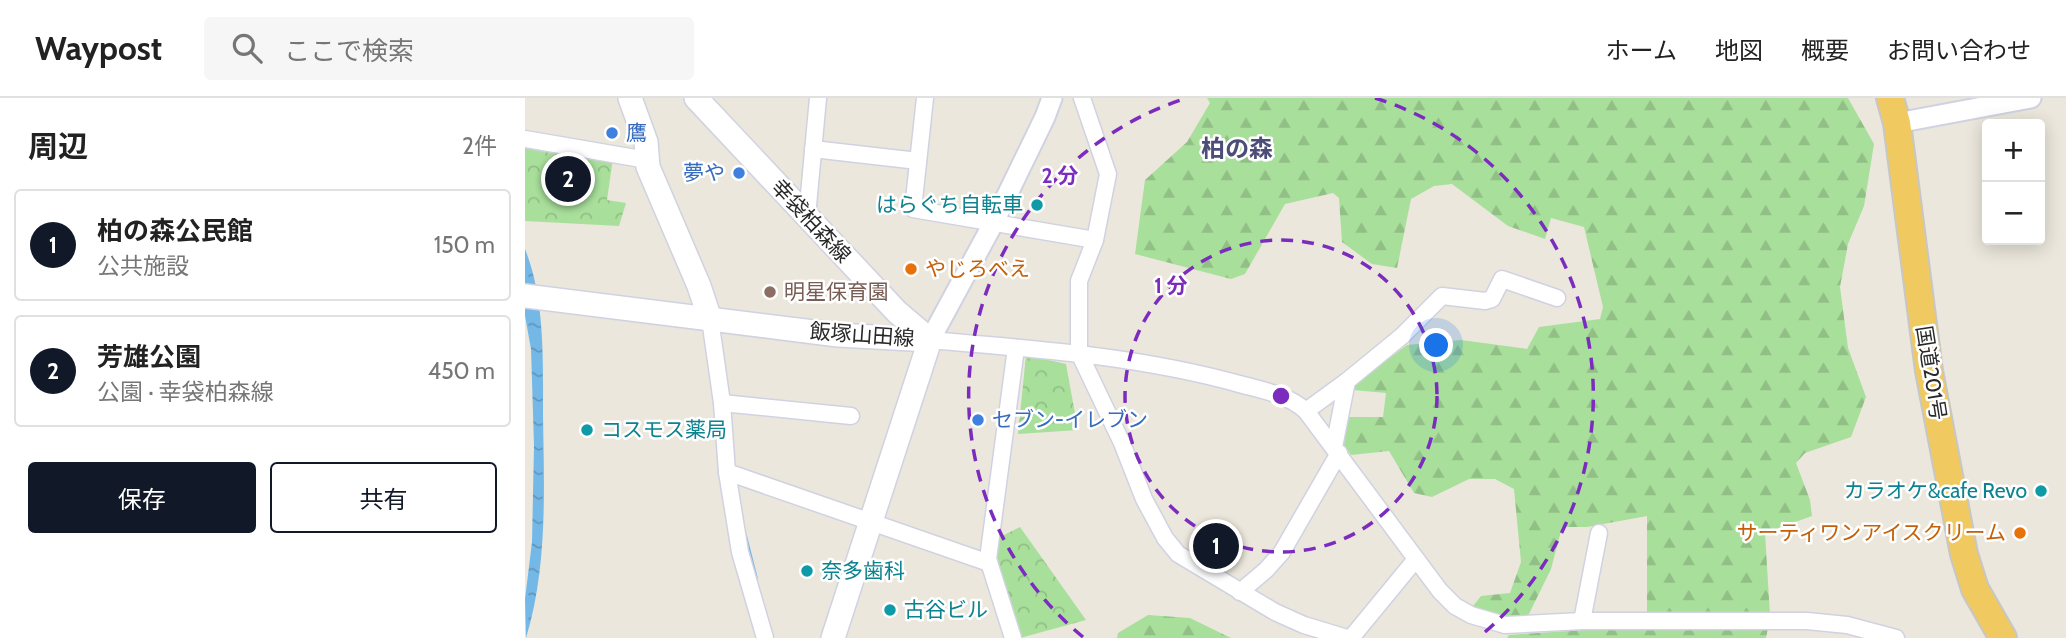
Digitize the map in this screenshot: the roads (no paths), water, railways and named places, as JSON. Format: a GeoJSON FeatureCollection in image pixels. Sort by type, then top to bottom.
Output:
{"type":"FeatureCollection","features":[{"type":"Feature","properties":{"kind":"highway","name":"国道201号"},"geometry":{"type":"LineString","coordinates":[[1893,111],[1929,371],[1964,554],[1975,589],[2003,638]]}},
{"type":"Feature","properties":{"kind":"main road"},"geometry":{"type":"LineString","coordinates":[[630,98],[646,142],[648,167],[699,286],[710,319]]}},
{"type":"Feature","properties":{"kind":"main road","name":"幸袋柏森線"},"geometry":{"type":"LineString","coordinates":[[696,98],[897,312],[930,340]]}},
{"type":"Feature","properties":{"kind":"main road","name":"飯塚山田線"},"geometry":{"type":"LineString","coordinates":[[531,297],[838,335],[930,340],[833,638]]}},
{"type":"Feature","properties":{"kind":"street"},"geometry":{"type":"LineString","coordinates":[[807,216],[818,98]]}},
{"type":"Feature","properties":{"kind":"street"},"geometry":{"type":"LineString","coordinates":[[925,98],[913,209],[1095,240]]}},
{"type":"Feature","properties":{"kind":"street"},"geometry":{"type":"LineString","coordinates":[[1052,98],[994,222],[930,340],[1142,361],[1289,397],[1306,411],[1440,592],[1455,606],[1471,615],[1505,625],[1582,621],[1807,621],[1847,631],[1896,638]]}},
{"type":"Feature","properties":{"kind":"street"},"geometry":{"type":"LineString","coordinates":[[1082,98],[1108,174],[1095,240],[1079,281],[1079,354],[1122,443],[1144,499],[1165,538],[1178,554],[1240,592],[1294,621],[1349,638],[1416,559]]}},
{"type":"Feature","properties":{"kind":"street"},"geometry":{"type":"LineString","coordinates":[[1893,111],[2031,98]]}},
{"type":"Feature","properties":{"kind":"street"},"geometry":{"type":"LineString","coordinates":[[525,139],[647,160]]}},
{"type":"Feature","properties":{"kind":"street"},"geometry":{"type":"LineString","coordinates":[[813,149],[918,161]]}},
{"type":"Feature","properties":{"kind":"street"},"geometry":{"type":"LineString","coordinates":[[1306,411],[1402,336],[1442,296],[1486,301],[1492,299],[1502,279],[1557,298]]}},
{"type":"Feature","properties":{"kind":"street"},"geometry":{"type":"LineString","coordinates":[[710,319],[727,403],[740,552],[765,638]]}},
{"type":"Feature","properties":{"kind":"street"},"geometry":{"type":"LineString","coordinates":[[1013,638],[989,563],[994,504],[1016,348]]}},
{"type":"Feature","properties":{"kind":"street"},"geometry":{"type":"LineString","coordinates":[[1240,592],[1282,552],[1336,450],[1346,381]]}},
{"type":"Feature","properties":{"kind":"street"},"geometry":{"type":"LineString","coordinates":[[727,403],[851,416]]}},
{"type":"Feature","properties":{"kind":"street"},"geometry":{"type":"LineString","coordinates":[[733,474],[989,563]]}},
{"type":"Feature","properties":{"kind":"street"},"geometry":{"type":"LineString","coordinates":[[1582,621],[1599,533]]}},
{"type":"Feature","properties":{"kind":"water"},"geometry":{"type":"Polygon","coordinates":[[[525,249],[536,288],[541,330],[544,470],[538,583],[526,638],[525,599],[532,542],[534,446],[531,349],[525,316],[525,249]]]}},
{"type":"Feature","properties":{"kind":"waterway"},"geometry":{"type":"LineString","coordinates":[[745,535],[756,578]]}},
{"type":"Feature","properties":{"kind":"place","name":"鷹"},"geometry":{"type":"Point","coordinates":[612,133]}},
{"type":"Feature","properties":{"kind":"place","name":"夢や"},"geometry":{"type":"Point","coordinates":[739,173]}},
{"type":"Feature","properties":{"kind":"place","name":"芳雄公園"},"geometry":{"type":"Point","coordinates":[568,179]}},
{"type":"Feature","properties":{"kind":"place","name":"はらぐち自転車"},"geometry":{"type":"Point","coordinates":[1037,205]}},
{"type":"Feature","properties":{"kind":"place","name":"やじろべえ"},"geometry":{"type":"Point","coordinates":[911,269]}},
{"type":"Feature","properties":{"kind":"place","name":"明星保育園"},"geometry":{"type":"Point","coordinates":[770,292]}},
{"type":"Feature","properties":{"kind":"place","name":"セブン-イレブン"},"geometry":{"type":"Point","coordinates":[978,420]}},
{"type":"Feature","properties":{"kind":"place","name":"コスモス薬局"},"geometry":{"type":"Point","coordinates":[587,430]}},
{"type":"Feature","properties":{"kind":"place","name":"カラオケ&cafe Revo"},"geometry":{"type":"Point","coordinates":[2041,491]}},
{"type":"Feature","properties":{"kind":"place","name":"サーティワンアイスクリーム"},"geometry":{"type":"Point","coordinates":[2020,533]}},
{"type":"Feature","properties":{"kind":"place","name":"柏の森公民館"},"geometry":{"type":"Point","coordinates":[1216,546]}},
{"type":"Feature","properties":{"kind":"place","name":"奈多歯科"},"geometry":{"type":"Point","coordinates":[807,571]}},
{"type":"Feature","properties":{"kind":"place","name":"古谷ビル"},"geometry":{"type":"Point","coordinates":[890,610]}},
{"type":"Feature","properties":{"kind":"district","name":"柏の森"},"geometry":{"type":"Point","coordinates":[1237,149]}}]}
